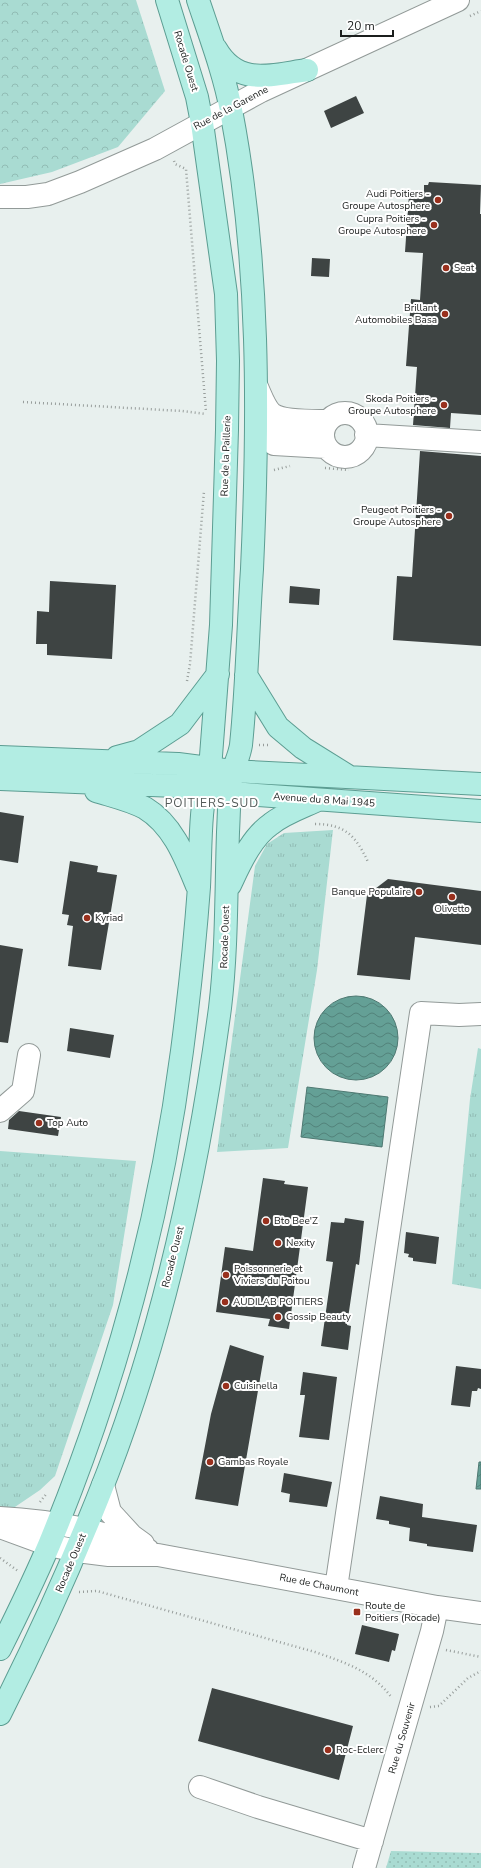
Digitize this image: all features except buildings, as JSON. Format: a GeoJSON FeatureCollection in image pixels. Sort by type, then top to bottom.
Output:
{"type":"FeatureCollection","features":[{"type":"Feature","properties":{"kind":"main road","name":"Rocade Ouest"},"geometry":{"type":"LineString","coordinates":[[167,0],[197,97],[202,123]]}},
{"type":"Feature","properties":{"kind":"main road"},"geometry":{"type":"LineString","coordinates":[[198,0],[231,108],[244,199],[254,289],[257,442],[246,675],[241,744],[238,761],[232,771]]}},
{"type":"Feature","properties":{"kind":"main road"},"geometry":{"type":"LineString","coordinates":[[212,42],[227,64],[245,74],[258,77],[307,70]]}},
{"type":"Feature","properties":{"kind":"main road","name":"Rue de la Paillerie"},"geometry":{"type":"LineString","coordinates":[[202,123],[226,294],[228,360],[221,625],[218,674],[207,779]]}},
{"type":"Feature","properties":{"kind":"main road"},"geometry":{"type":"LineString","coordinates":[[228,360],[240,402],[240,412],[257,442]]}},
{"type":"Feature","properties":{"kind":"main road"},"geometry":{"type":"LineString","coordinates":[[226,456],[240,448],[257,442]]}},
{"type":"Feature","properties":{"kind":"main road"},"geometry":{"type":"LineString","coordinates":[[103,761],[139,751],[172,730],[189,714],[218,674]]}},
{"type":"Feature","properties":{"kind":"main road"},"geometry":{"type":"LineString","coordinates":[[246,675],[278,727],[303,748],[349,776]]}},
{"type":"Feature","properties":{"kind":"main road","name":"Avenue du 8 Mai 1945"},"geometry":{"type":"LineString","coordinates":[[0,757],[178,764],[230,793],[481,811]]}},
{"type":"Feature","properties":{"kind":"main road","name":"Rocade Ouest"},"geometry":{"type":"LineString","coordinates":[[0,1714],[43,1627],[77,1551],[103,1485],[135,1394],[158,1318],[176,1248],[194,1167],[220,1005],[226,948],[226,894],[232,771]]}},
{"type":"Feature","properties":{"kind":"main road","name":"Avenue du 8 Mai 1945"},"geometry":{"type":"LineString","coordinates":[[0,779],[176,786],[207,779],[232,771],[481,784]]}},
{"type":"Feature","properties":{"kind":"main road"},"geometry":{"type":"LineString","coordinates":[[0,1649],[49,1545],[57,1524],[106,1386],[129,1312],[146,1245],[163,1165],[181,1058],[198,891],[207,779]]}},
{"type":"Feature","properties":{"kind":"main road"},"geometry":{"type":"LineString","coordinates":[[68,782],[133,803],[145,808],[157,818],[168,829],[176,843],[198,891]]}},
{"type":"Feature","properties":{"kind":"main road"},"geometry":{"type":"LineString","coordinates":[[226,894],[244,856],[260,834],[271,824],[281,818],[319,800]]}},
{"type":"Feature","properties":{"kind":"street","name":"Rue de la Garenne"},"geometry":{"type":"LineString","coordinates":[[0,197],[27,197],[48,194],[80,182],[155,149],[261,91],[458,0]]}},
{"type":"Feature","properties":{"kind":"street"},"geometry":{"type":"LineString","coordinates":[[257,387],[267,408],[272,414],[280,418],[326,432],[336,455],[350,456],[362,449],[366,435],[363,423],[353,415],[339,414],[326,432],[257,442]]}},
{"type":"Feature","properties":{"kind":"street"},"geometry":{"type":"LineString","coordinates":[[366,435],[481,442]]}},
{"type":"Feature","properties":{"kind":"street"},"geometry":{"type":"LineString","coordinates":[[433,808],[481,818]]}},
{"type":"Feature","properties":{"kind":"street"},"geometry":{"type":"LineString","coordinates":[[336,1588],[421,1013],[459,1015],[481,1014]]}},
{"type":"Feature","properties":{"kind":"street"},"geometry":{"type":"LineString","coordinates":[[0,1111],[23,1091],[29,1055]]}},
{"type":"Feature","properties":{"kind":"street"},"geometry":{"type":"LineString","coordinates":[[103,1485],[110,1512],[132,1536],[158,1555]]}},
{"type":"Feature","properties":{"kind":"street","name":"Rue de Chaumont"},"geometry":{"type":"LineString","coordinates":[[0,1518],[46,1521],[85,1529],[130,1542],[158,1555]]}},
{"type":"Feature","properties":{"kind":"street","name":"Rue de Chaumont"},"geometry":{"type":"LineString","coordinates":[[0,1527],[49,1545],[77,1551],[109,1555],[158,1555],[437,1607],[481,1613]]}},
{"type":"Feature","properties":{"kind":"street","name":"Rue du Souvenir"},"geometry":{"type":"LineString","coordinates":[[364,1868],[410,1710],[432,1631],[437,1607]]}},
{"type":"Feature","properties":{"kind":"street"},"geometry":{"type":"LineString","coordinates":[[200,1787],[258,1807],[372,1841]]}},
{"type":"Feature","properties":{"kind":"path"},"geometry":{"type":"LineString","coordinates":[[173,159],[175,164],[186,169],[206,421]]}},
{"type":"Feature","properties":{"kind":"path"},"geometry":{"type":"LineString","coordinates":[[23,402],[206,414]]}},
{"type":"Feature","properties":{"kind":"path"},"geometry":{"type":"LineString","coordinates":[[273,470],[297,466]]}},
{"type":"Feature","properties":{"kind":"path"},"geometry":{"type":"LineString","coordinates":[[319,467],[349,470]]}},
{"type":"Feature","properties":{"kind":"path"},"geometry":{"type":"LineString","coordinates":[[186,684],[190,664],[204,486]]}},
{"type":"Feature","properties":{"kind":"path"},"geometry":{"type":"LineString","coordinates":[[308,824],[328,824],[346,831],[360,843],[368,862]]}},
{"type":"Feature","properties":{"kind":"path"},"geometry":{"type":"LineString","coordinates":[[36,1507],[51,1488]]}},
{"type":"Feature","properties":{"kind":"path"},"geometry":{"type":"LineString","coordinates":[[74,1593],[98,1591],[315,1652],[351,1665],[368,1674],[385,1688],[398,1707],[410,1710],[439,1706],[468,1678],[481,1671]]}},
{"type":"Feature","properties":{"kind":"path"},"geometry":{"type":"LineString","coordinates":[[432,1631],[445,1635],[441,1649],[481,1657]]}},
{"type":"Feature","properties":{"kind":"green space"},"geometry":{"type":"Polygon","coordinates":[[[0,0],[136,0],[165,91],[118,147],[52,172],[0,184],[0,0]]]}},
{"type":"Feature","properties":{"kind":"green space"},"geometry":{"type":"Polygon","coordinates":[[[333,830],[317,970],[288,1148],[217,1152],[255,866],[267,844],[284,833],[333,830]]]}},
{"type":"Feature","properties":{"kind":"green space"},"geometry":{"type":"Polygon","coordinates":[[[478,1048],[481,1049],[481,1289],[452,1284],[470,1099],[478,1048]]]}},
{"type":"Feature","properties":{"kind":"green space"},"geometry":{"type":"Polygon","coordinates":[[[0,1151],[136,1161],[113,1305],[55,1476],[40,1490],[9,1511],[0,1508],[0,1151]]]}},
{"type":"Feature","properties":{"kind":"green space"},"geometry":{"type":"Polygon","coordinates":[[[391,1851],[481,1853],[481,1868],[386,1868],[391,1851]]]}},
{"type":"Feature","properties":{"kind":"water"},"geometry":{"type":"Polygon","coordinates":[[[356,996],[372,999],[386,1008],[395,1022],[398,1038],[395,1054],[386,1068],[372,1077],[356,1080],[340,1077],[326,1068],[317,1054],[314,1038],[317,1022],[326,1008],[340,999],[356,996]]]}},
{"type":"Feature","properties":{"kind":"water"},"geometry":{"type":"Polygon","coordinates":[[[307,1087],[388,1097],[382,1147],[301,1137],[307,1087]]]}},
{"type":"Feature","properties":{"kind":"water"},"geometry":{"type":"Polygon","coordinates":[[[479,1462],[481,1462],[481,1489],[476,1489],[479,1462]]]}},
{"type":"Feature","properties":{"kind":"place","name":"Audi Poitiers - Groupe Autosphere"},"geometry":{"type":"Point","coordinates":[438,200]}},
{"type":"Feature","properties":{"kind":"place","name":"Cupra Poitiers - Groupe Autosphere"},"geometry":{"type":"Point","coordinates":[434,225]}},
{"type":"Feature","properties":{"kind":"place","name":"Seat"},"geometry":{"type":"Point","coordinates":[446,268]}},
{"type":"Feature","properties":{"kind":"place","name":"Brillant Automobiles Basa"},"geometry":{"type":"Point","coordinates":[445,314]}},
{"type":"Feature","properties":{"kind":"place","name":"Skoda Poitiers - Groupe Autosphere"},"geometry":{"type":"Point","coordinates":[444,405]}},
{"type":"Feature","properties":{"kind":"place","name":"Peugeot Poitiers - Groupe Autosphere"},"geometry":{"type":"Point","coordinates":[449,516]}},
{"type":"Feature","properties":{"kind":"place","name":"Banque Populaire"},"geometry":{"type":"Point","coordinates":[419,892]}},
{"type":"Feature","properties":{"kind":"place","name":"Olivetto"},"geometry":{"type":"Point","coordinates":[452,897]}},
{"type":"Feature","properties":{"kind":"place","name":"Kyriad"},"geometry":{"type":"Point","coordinates":[87,918]}},
{"type":"Feature","properties":{"kind":"place","name":"Top Auto"},"geometry":{"type":"Point","coordinates":[39,1123]}},
{"type":"Feature","properties":{"kind":"place","name":"Bto Bee'Z"},"geometry":{"type":"Point","coordinates":[266,1221]}},
{"type":"Feature","properties":{"kind":"place","name":"Nexity"},"geometry":{"type":"Point","coordinates":[278,1243]}},
{"type":"Feature","properties":{"kind":"place","name":"Poissonnerie et Viviers du Poitou"},"geometry":{"type":"Point","coordinates":[226,1275]}},
{"type":"Feature","properties":{"kind":"place","name":"AUDILAB POITIERS"},"geometry":{"type":"Point","coordinates":[225,1302]}},
{"type":"Feature","properties":{"kind":"place","name":"Gossip Beauty"},"geometry":{"type":"Point","coordinates":[278,1317]}},
{"type":"Feature","properties":{"kind":"place","name":"Cuisinella"},"geometry":{"type":"Point","coordinates":[226,1386]}},
{"type":"Feature","properties":{"kind":"place","name":"Gambas Royale"},"geometry":{"type":"Point","coordinates":[210,1462]}},
{"type":"Feature","properties":{"kind":"place","name":"Route de Poitiers (Rocade)"},"geometry":{"type":"Point","coordinates":[357,1612]}},
{"type":"Feature","properties":{"kind":"place","name":"Roc-Eclerc"},"geometry":{"type":"Point","coordinates":[328,1750]}},
{"type":"Feature","properties":{"kind":"district","name":"POITIERS-SUD"},"geometry":{"type":"Point","coordinates":[212,803]}}]}
